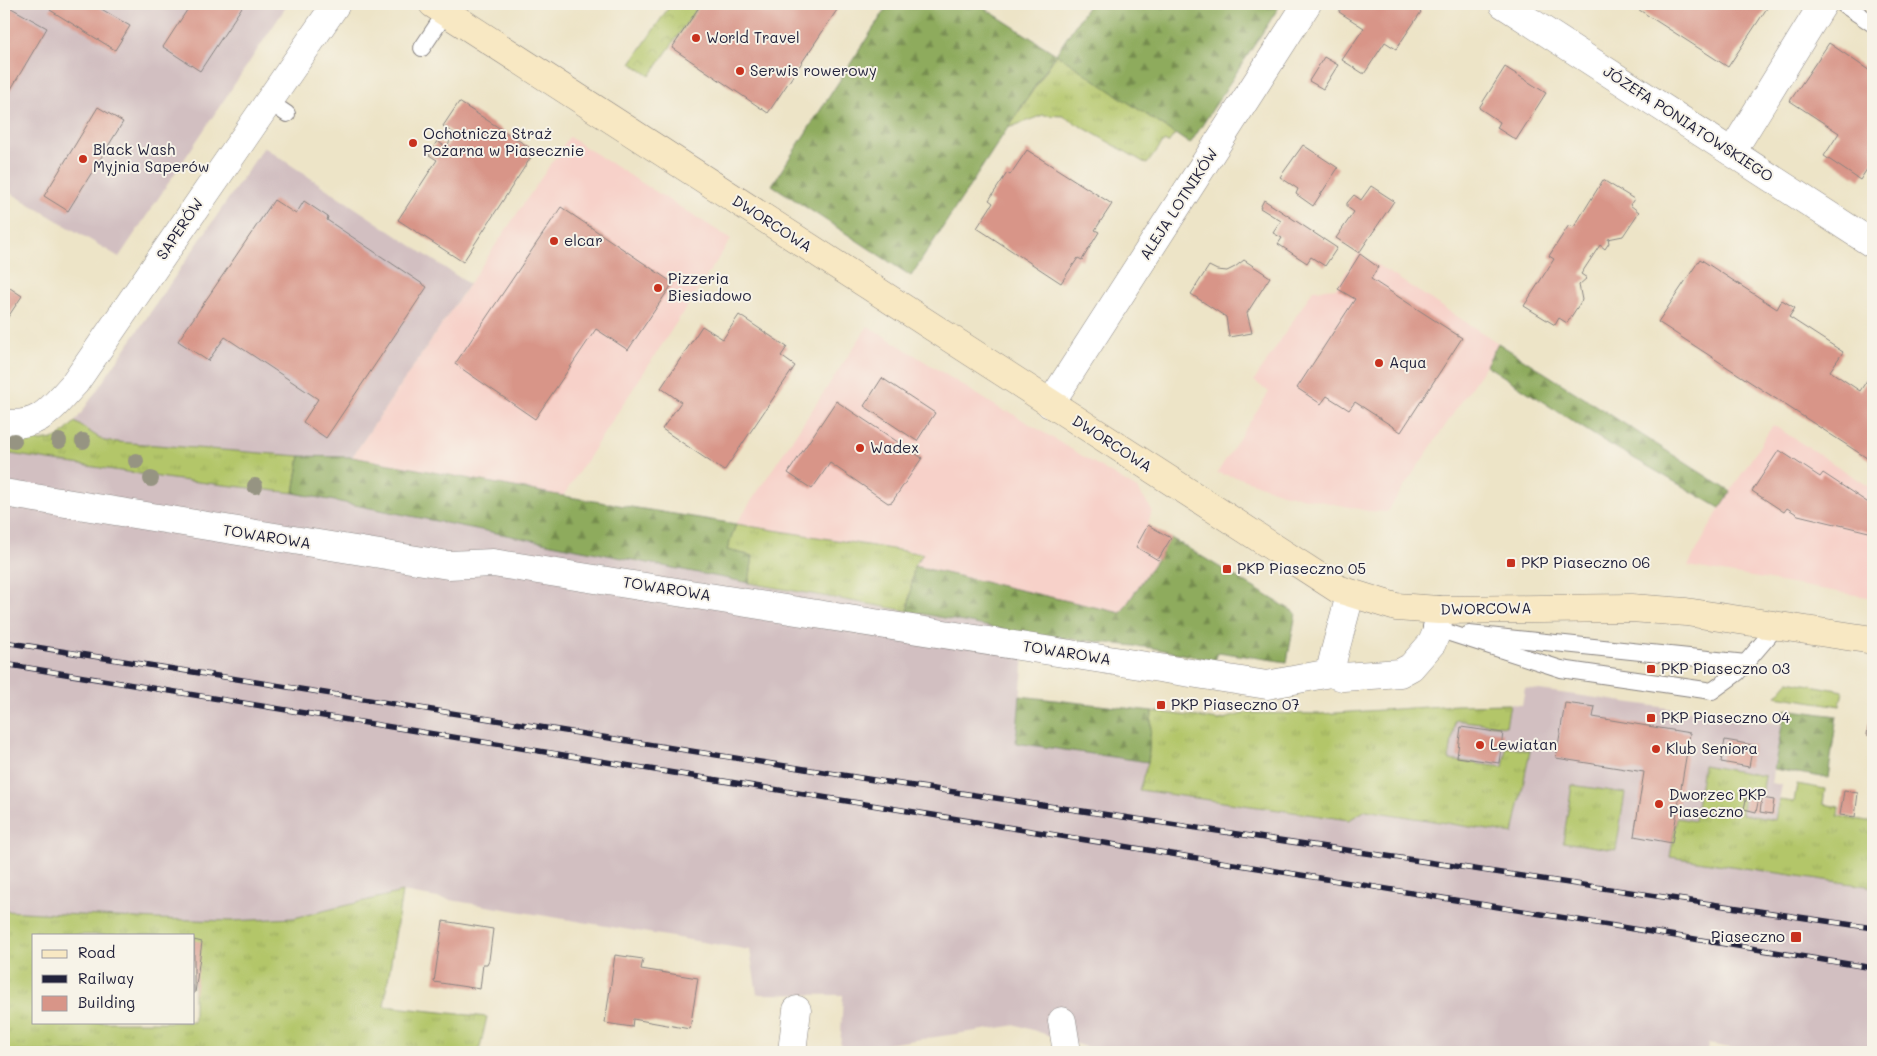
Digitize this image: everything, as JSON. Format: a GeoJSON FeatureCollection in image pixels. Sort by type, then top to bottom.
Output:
{"type":"FeatureCollection","features":[{"type":"Feature","properties":{"kind":"street","name":"SAPERÓW"},"geometry":{"type":"LineString","coordinates":[[4,423],[25,424],[41,419],[75,383],[277,107],[336,4]]}},
{"type":"Feature","properties":{"kind":"street","name":"ALEJA LOTNIKÓW"},"geometry":{"type":"LineString","coordinates":[[1050,404],[1308,4]]}},
{"type":"Feature","properties":{"kind":"street","name":"JÓZEFA PONIATOWSKIEGO"},"geometry":{"type":"LineString","coordinates":[[1503,4],[1873,244]]}},
{"type":"Feature","properties":{"kind":"street"},"geometry":{"type":"LineString","coordinates":[[1732,152],[1823,4]]}},
{"type":"Feature","properties":{"kind":"street","name":"DWORCOWA"},"geometry":{"type":"LineString","coordinates":[[439,8],[1314,575],[1350,594],[1438,620],[1631,608],[1686,612],[1778,624],[1873,640]]}},
{"type":"Feature","properties":{"kind":"street","name":"TOWAROWA"},"geometry":{"type":"LineString","coordinates":[[4,493],[448,565],[492,562],[652,586],[1267,685],[1330,673],[1343,677],[1400,673],[1411,667],[1420,658],[1438,620]]}},
{"type":"Feature","properties":{"kind":"street"},"geometry":{"type":"LineString","coordinates":[[1330,673],[1334,647],[1342,629],[1350,594]]}},
{"type":"Feature","properties":{"kind":"street"},"geometry":{"type":"LineString","coordinates":[[792,1052],[797,1010]]}},
{"type":"Feature","properties":{"kind":"street"},"geometry":{"type":"LineString","coordinates":[[1062,1021],[1067,1052]]}},
{"type":"Feature","properties":{"kind":"lane"},"geometry":{"type":"LineString","coordinates":[[1842,4],[1873,24]]}},
{"type":"Feature","properties":{"kind":"lane"},"geometry":{"type":"LineString","coordinates":[[422,48],[439,8]]}},
{"type":"Feature","properties":{"kind":"lane"},"geometry":{"type":"LineString","coordinates":[[1438,620],[1561,670],[1712,691],[1725,684],[1746,663],[1778,624]]}},
{"type":"Feature","properties":{"kind":"lane"},"geometry":{"type":"LineString","coordinates":[[1438,620],[1746,663]]}},
{"type":"Feature","properties":{"kind":"shaded area"},"geometry":{"type":"Polygon","coordinates":[[[4,4],[288,4],[119,257],[4,189],[4,4]]]}},
{"type":"Feature","properties":{"kind":"shaded area"},"geometry":{"type":"Polygon","coordinates":[[[569,137],[731,239],[563,496],[352,457],[569,137]]]}},
{"type":"Feature","properties":{"kind":"shaded area"},"geometry":{"type":"Polygon","coordinates":[[[264,147],[469,284],[352,457],[300,456],[104,441],[75,422],[264,147]]]}},
{"type":"Feature","properties":{"kind":"shaded area"},"geometry":{"type":"Polygon","coordinates":[[[1359,253],[1498,343],[1486,365],[1387,512],[1368,511],[1282,493],[1240,478],[1217,473],[1269,392],[1254,381],[1313,290],[1336,288],[1359,253]]]}},
{"type":"Feature","properties":{"kind":"shaded area"},"geometry":{"type":"Polygon","coordinates":[[[868,326],[1007,413],[1008,411],[1137,489],[1152,510],[1148,525],[1136,547],[1158,560],[1121,614],[914,566],[922,553],[736,524],[868,326]]]}},
{"type":"Feature","properties":{"kind":"shaded area"},"geometry":{"type":"Polygon","coordinates":[[[1773,425],[1873,489],[1873,598],[1688,566],[1720,508],[1773,425]]]}},
{"type":"Feature","properties":{"kind":"shaded area"},"geometry":{"type":"Polygon","coordinates":[[[4,453],[172,479],[294,493],[749,583],[1026,634],[1016,742],[1148,762],[1139,790],[1349,820],[1366,810],[1513,834],[1530,751],[1504,767],[1449,761],[1455,720],[1506,726],[1510,704],[1522,705],[1525,688],[1782,724],[1771,783],[1782,785],[1775,821],[1742,814],[1744,792],[1765,776],[1694,821],[1670,856],[1873,887],[1873,1052],[1753,1052],[1708,1044],[1707,1052],[1101,1052],[1017,1025],[840,1051],[843,995],[757,994],[750,950],[402,892],[294,918],[231,921],[4,911],[4,453]]]}},
{"type":"Feature","properties":{"kind":"green space"},"geometry":{"type":"Polygon","coordinates":[[[671,4],[700,4],[650,76],[631,63],[671,4]]]}},
{"type":"Feature","properties":{"kind":"green space"},"geometry":{"type":"Polygon","coordinates":[[[889,4],[978,4],[1056,54],[911,276],[772,185],[889,4]]]}},
{"type":"Feature","properties":{"kind":"green space"},"geometry":{"type":"Polygon","coordinates":[[[1089,4],[1281,4],[1190,144],[1056,54],[1089,4]]]}},
{"type":"Feature","properties":{"kind":"green space"},"geometry":{"type":"Polygon","coordinates":[[[1057,54],[1175,134],[1168,143],[1164,141],[1147,164],[1063,116],[1043,115],[1008,128],[1057,54]]]}},
{"type":"Feature","properties":{"kind":"green space"},"geometry":{"type":"Polygon","coordinates":[[[1498,343],[1731,492],[1720,508],[1597,437],[1486,365],[1498,343]]]}},
{"type":"Feature","properties":{"kind":"green space"},"geometry":{"type":"Polygon","coordinates":[[[75,422],[104,441],[300,456],[294,493],[172,479],[4,453],[4,435],[41,441],[58,438],[75,422]]]}},
{"type":"Feature","properties":{"kind":"green space"},"geometry":{"type":"Polygon","coordinates":[[[300,456],[352,457],[563,496],[736,524],[727,550],[753,556],[749,583],[294,493],[300,456]]]}},
{"type":"Feature","properties":{"kind":"green space"},"geometry":{"type":"Polygon","coordinates":[[[736,524],[923,554],[914,566],[908,611],[749,583],[753,556],[727,550],[736,524]]]}},
{"type":"Feature","properties":{"kind":"green space"},"geometry":{"type":"Polygon","coordinates":[[[1171,538],[1296,613],[1287,662],[1218,652],[1215,661],[1153,648],[1026,634],[908,611],[914,566],[1121,613],[1171,538]]]}},
{"type":"Feature","properties":{"kind":"green space"},"geometry":{"type":"Polygon","coordinates":[[[1789,681],[1843,691],[1840,706],[1776,696],[1789,681]]]}},
{"type":"Feature","properties":{"kind":"green space"},"geometry":{"type":"Polygon","coordinates":[[[1020,696],[1152,711],[1148,762],[1016,743],[1020,696]]]}},
{"type":"Feature","properties":{"kind":"green space"},"geometry":{"type":"Polygon","coordinates":[[[1510,704],[1506,726],[1455,720],[1449,760],[1503,767],[1506,747],[1530,751],[1513,834],[1366,810],[1349,820],[1139,790],[1148,762],[1152,711],[1219,720],[1247,713],[1320,714],[1457,705],[1510,704]]]}},
{"type":"Feature","properties":{"kind":"green space"},"geometry":{"type":"Polygon","coordinates":[[[1785,709],[1837,716],[1828,778],[1774,769],[1785,709]]]}},
{"type":"Feature","properties":{"kind":"green space"},"geometry":{"type":"Polygon","coordinates":[[[1703,765],[1765,776],[1762,795],[1744,792],[1742,814],[1775,820],[1779,800],[1794,802],[1797,784],[1825,789],[1823,804],[1839,807],[1838,816],[1873,822],[1873,887],[1670,857],[1677,818],[1695,821],[1703,765]]]}},
{"type":"Feature","properties":{"kind":"green space"},"geometry":{"type":"Polygon","coordinates":[[[1572,785],[1625,793],[1616,850],[1563,842],[1572,785]]]}},
{"type":"Feature","properties":{"kind":"green space"},"geometry":{"type":"Polygon","coordinates":[[[402,892],[384,1006],[487,1017],[479,1052],[4,1052],[4,911],[231,921],[294,918],[402,892]]]}},
{"type":"Feature","properties":{"kind":"building"},"geometry":{"type":"Polygon","coordinates":[[[4,4],[47,28],[4,101],[4,4]]]}},
{"type":"Feature","properties":{"kind":"building"},"geometry":{"type":"Polygon","coordinates":[[[54,4],[93,4],[130,26],[115,50],[50,10],[54,4]]]}},
{"type":"Feature","properties":{"kind":"building"},"geometry":{"type":"Polygon","coordinates":[[[191,4],[244,4],[200,71],[163,47],[191,4]]]}},
{"type":"Feature","properties":{"kind":"building"},"geometry":{"type":"Polygon","coordinates":[[[701,4],[841,4],[768,113],[672,48],[701,4]]]}},
{"type":"Feature","properties":{"kind":"building"},"geometry":{"type":"Polygon","coordinates":[[[1344,4],[1408,4],[1421,12],[1396,49],[1385,42],[1364,74],[1342,60],[1364,28],[1339,12],[1344,4]]]}},
{"type":"Feature","properties":{"kind":"building"},"geometry":{"type":"Polygon","coordinates":[[[1630,4],[1760,4],[1767,8],[1728,67],[1630,4]]]}},
{"type":"Feature","properties":{"kind":"building"},"geometry":{"type":"Polygon","coordinates":[[[1829,43],[1873,73],[1873,160],[1860,180],[1824,156],[1839,133],[1790,101],[1829,43]]]}},
{"type":"Feature","properties":{"kind":"building"},"geometry":{"type":"Polygon","coordinates":[[[1324,57],[1338,65],[1323,89],[1309,81],[1324,57]]]}},
{"type":"Feature","properties":{"kind":"building"},"geometry":{"type":"Polygon","coordinates":[[[1505,67],[1546,93],[1516,140],[1497,128],[1500,122],[1479,108],[1505,67]]]}},
{"type":"Feature","properties":{"kind":"building"},"geometry":{"type":"Polygon","coordinates":[[[459,102],[535,151],[463,262],[398,220],[437,160],[429,155],[437,141],[446,147],[455,134],[443,126],[459,102]]]}},
{"type":"Feature","properties":{"kind":"building","name":"Black Wash Myjnia Saperów"},"geometry":{"type":"Polygon","coordinates":[[[98,107],[123,122],[68,211],[44,196],[98,107]]]}},
{"type":"Feature","properties":{"kind":"building"},"geometry":{"type":"Polygon","coordinates":[[[1303,145],[1338,168],[1313,206],[1296,194],[1298,189],[1280,177],[1303,145]]]}},
{"type":"Feature","properties":{"kind":"building"},"geometry":{"type":"Polygon","coordinates":[[[1027,150],[1112,204],[1095,230],[1099,232],[1082,260],[1078,258],[1061,283],[977,228],[993,203],[989,200],[1007,173],[1010,175],[1027,150]]]}},
{"type":"Feature","properties":{"kind":"building"},"geometry":{"type":"Polygon","coordinates":[[[1603,180],[1634,199],[1630,205],[1639,212],[1623,236],[1608,239],[1609,243],[1605,249],[1600,245],[1581,274],[1587,278],[1579,285],[1582,300],[1567,323],[1559,318],[1555,325],[1524,306],[1554,259],[1549,256],[1569,225],[1574,227],[1603,180]]]}},
{"type":"Feature","properties":{"kind":"building"},"geometry":{"type":"Polygon","coordinates":[[[1371,186],[1394,201],[1359,253],[1336,238],[1354,212],[1347,207],[1347,203],[1354,195],[1361,200],[1371,186]]]}},
{"type":"Feature","properties":{"kind":"building"},"geometry":{"type":"Polygon","coordinates":[[[274,200],[296,214],[304,201],[328,217],[327,220],[427,287],[326,438],[303,422],[318,399],[225,337],[208,361],[178,341],[274,200]]]}},
{"type":"Feature","properties":{"kind":"building"},"geometry":{"type":"Polygon","coordinates":[[[1264,200],[1337,248],[1325,266],[1311,257],[1307,263],[1278,244],[1282,238],[1273,233],[1281,221],[1260,208],[1264,200]]]}},
{"type":"Feature","properties":{"kind":"building"},"geometry":{"type":"Polygon","coordinates":[[[561,207],[673,283],[628,350],[596,329],[535,419],[455,364],[561,207]]]}},
{"type":"Feature","properties":{"kind":"building","name":"Aqua"},"geometry":{"type":"Polygon","coordinates":[[[1360,254],[1378,267],[1371,279],[1462,338],[1401,432],[1355,402],[1349,410],[1327,396],[1321,404],[1297,388],[1355,299],[1338,289],[1360,254]]]}},
{"type":"Feature","properties":{"kind":"building"},"geometry":{"type":"Polygon","coordinates":[[[1700,259],[1777,309],[1782,300],[1795,308],[1789,317],[1843,352],[1830,371],[1860,391],[1873,371],[1873,462],[1658,322],[1700,259]]]}},
{"type":"Feature","properties":{"kind":"building"},"geometry":{"type":"Polygon","coordinates":[[[1244,260],[1270,277],[1247,313],[1252,333],[1229,337],[1226,317],[1191,294],[1209,266],[1217,270],[1227,271],[1244,260]]]}},
{"type":"Feature","properties":{"kind":"building"},"geometry":{"type":"Polygon","coordinates":[[[4,284],[22,296],[4,323],[4,284]]]}},
{"type":"Feature","properties":{"kind":"building"},"geometry":{"type":"Polygon","coordinates":[[[739,315],[787,347],[781,356],[795,366],[724,471],[662,429],[681,402],[661,388],[702,326],[723,339],[739,315]]]}},
{"type":"Feature","properties":{"kind":"building"},"geometry":{"type":"Polygon","coordinates":[[[882,378],[935,413],[917,441],[864,406],[882,378]]]}},
{"type":"Feature","properties":{"kind":"building"},"geometry":{"type":"Polygon","coordinates":[[[836,401],[922,458],[892,502],[888,503],[830,463],[812,489],[788,473],[836,401]]]}},
{"type":"Feature","properties":{"kind":"building"},"geometry":{"type":"Polygon","coordinates":[[[1779,450],[1820,477],[1823,473],[1873,506],[1873,533],[1798,515],[1787,508],[1784,512],[1752,491],[1779,450]]]}},
{"type":"Feature","properties":{"kind":"building"},"geometry":{"type":"Polygon","coordinates":[[[1148,525],[1171,538],[1158,560],[1136,547],[1148,525]]]}},
{"type":"Feature","properties":{"kind":"building","name":"Dworzec PKP Piaseczno"},"geometry":{"type":"Polygon","coordinates":[[[1565,703],[1595,707],[1593,717],[1690,733],[1672,843],[1634,836],[1644,772],[1556,758],[1565,703]]]}},
{"type":"Feature","properties":{"kind":"building"},"geometry":{"type":"Polygon","coordinates":[[[1873,703],[1873,736],[1867,735],[1873,703]]]}},
{"type":"Feature","properties":{"kind":"building","name":"Lewiatan"},"geometry":{"type":"Polygon","coordinates":[[[1461,727],[1503,733],[1499,763],[1457,757],[1461,727]]]}},
{"type":"Feature","properties":{"kind":"building"},"geometry":{"type":"Polygon","coordinates":[[[1725,740],[1753,745],[1749,767],[1721,762],[1725,740]]]}},
{"type":"Feature","properties":{"kind":"building"},"geometry":{"type":"Polygon","coordinates":[[[1844,791],[1858,793],[1855,817],[1840,815],[1844,791]]]}},
{"type":"Feature","properties":{"kind":"building"},"geometry":{"type":"Polygon","coordinates":[[[1747,795],[1759,798],[1756,812],[1744,809],[1747,795]]]}},
{"type":"Feature","properties":{"kind":"building"},"geometry":{"type":"Polygon","coordinates":[[[1762,798],[1774,800],[1772,814],[1760,812],[1762,798]]]}},
{"type":"Feature","properties":{"kind":"building"},"geometry":{"type":"Polygon","coordinates":[[[443,921],[493,929],[489,960],[487,964],[483,964],[480,989],[434,982],[443,921]]]}},
{"type":"Feature","properties":{"kind":"building"},"geometry":{"type":"Polygon","coordinates":[[[195,940],[202,942],[195,993],[195,940]]]}},
{"type":"Feature","properties":{"kind":"building"},"geometry":{"type":"Polygon","coordinates":[[[615,955],[643,959],[641,969],[698,978],[690,1029],[633,1019],[632,1027],[605,1023],[615,955]]]}},
{"type":"Feature","properties":{"kind":"railway"},"geometry":{"type":"LineString","coordinates":[[4,642],[880,781],[1873,928]]}},
{"type":"Feature","properties":{"kind":"railway"},"geometry":{"type":"LineString","coordinates":[[4,664],[1873,968]]}},
{"type":"Feature","properties":{"kind":"place","name":"World Travel"},"geometry":{"type":"Point","coordinates":[696,38]}},
{"type":"Feature","properties":{"kind":"place","name":"Serwis rowerowy"},"geometry":{"type":"Point","coordinates":[740,71]}},
{"type":"Feature","properties":{"kind":"place","name":"Ochotnicza Straż Pożarna w Piasecznie"},"geometry":{"type":"Point","coordinates":[413,143]}},
{"type":"Feature","properties":{"kind":"place","name":"Black Wash Myjnia Saperów"},"geometry":{"type":"Point","coordinates":[83,159]}},
{"type":"Feature","properties":{"kind":"place","name":"elcar"},"geometry":{"type":"Point","coordinates":[554,241]}},
{"type":"Feature","properties":{"kind":"place","name":"Pizzeria Biesiadowo"},"geometry":{"type":"Point","coordinates":[658,288]}},
{"type":"Feature","properties":{"kind":"place","name":"Aqua"},"geometry":{"type":"Point","coordinates":[1379,363]}},
{"type":"Feature","properties":{"kind":"place","name":"Wadex"},"geometry":{"type":"Point","coordinates":[860,448]}},
{"type":"Feature","properties":{"kind":"place","name":"PKP Piaseczno 06"},"geometry":{"type":"Point","coordinates":[1511,563]}},
{"type":"Feature","properties":{"kind":"place","name":"PKP Piaseczno 05"},"geometry":{"type":"Point","coordinates":[1227,569]}},
{"type":"Feature","properties":{"kind":"place","name":"PKP Piaseczno 03"},"geometry":{"type":"Point","coordinates":[1651,669]}},
{"type":"Feature","properties":{"kind":"place","name":"PKP Piaseczno 07"},"geometry":{"type":"Point","coordinates":[1161,705]}},
{"type":"Feature","properties":{"kind":"place","name":"PKP Piaseczno 04"},"geometry":{"type":"Point","coordinates":[1651,718]}},
{"type":"Feature","properties":{"kind":"place","name":"Lewiatan"},"geometry":{"type":"Point","coordinates":[1480,745]}},
{"type":"Feature","properties":{"kind":"place","name":"Klub Seniora"},"geometry":{"type":"Point","coordinates":[1656,749]}},
{"type":"Feature","properties":{"kind":"place","name":"Dworzec PKP Piaseczno"},"geometry":{"type":"Point","coordinates":[1659,804]}},
{"type":"Feature","properties":{"kind":"place","name":"Piaseczno"},"geometry":{"type":"Point","coordinates":[1796,937]}}]}
